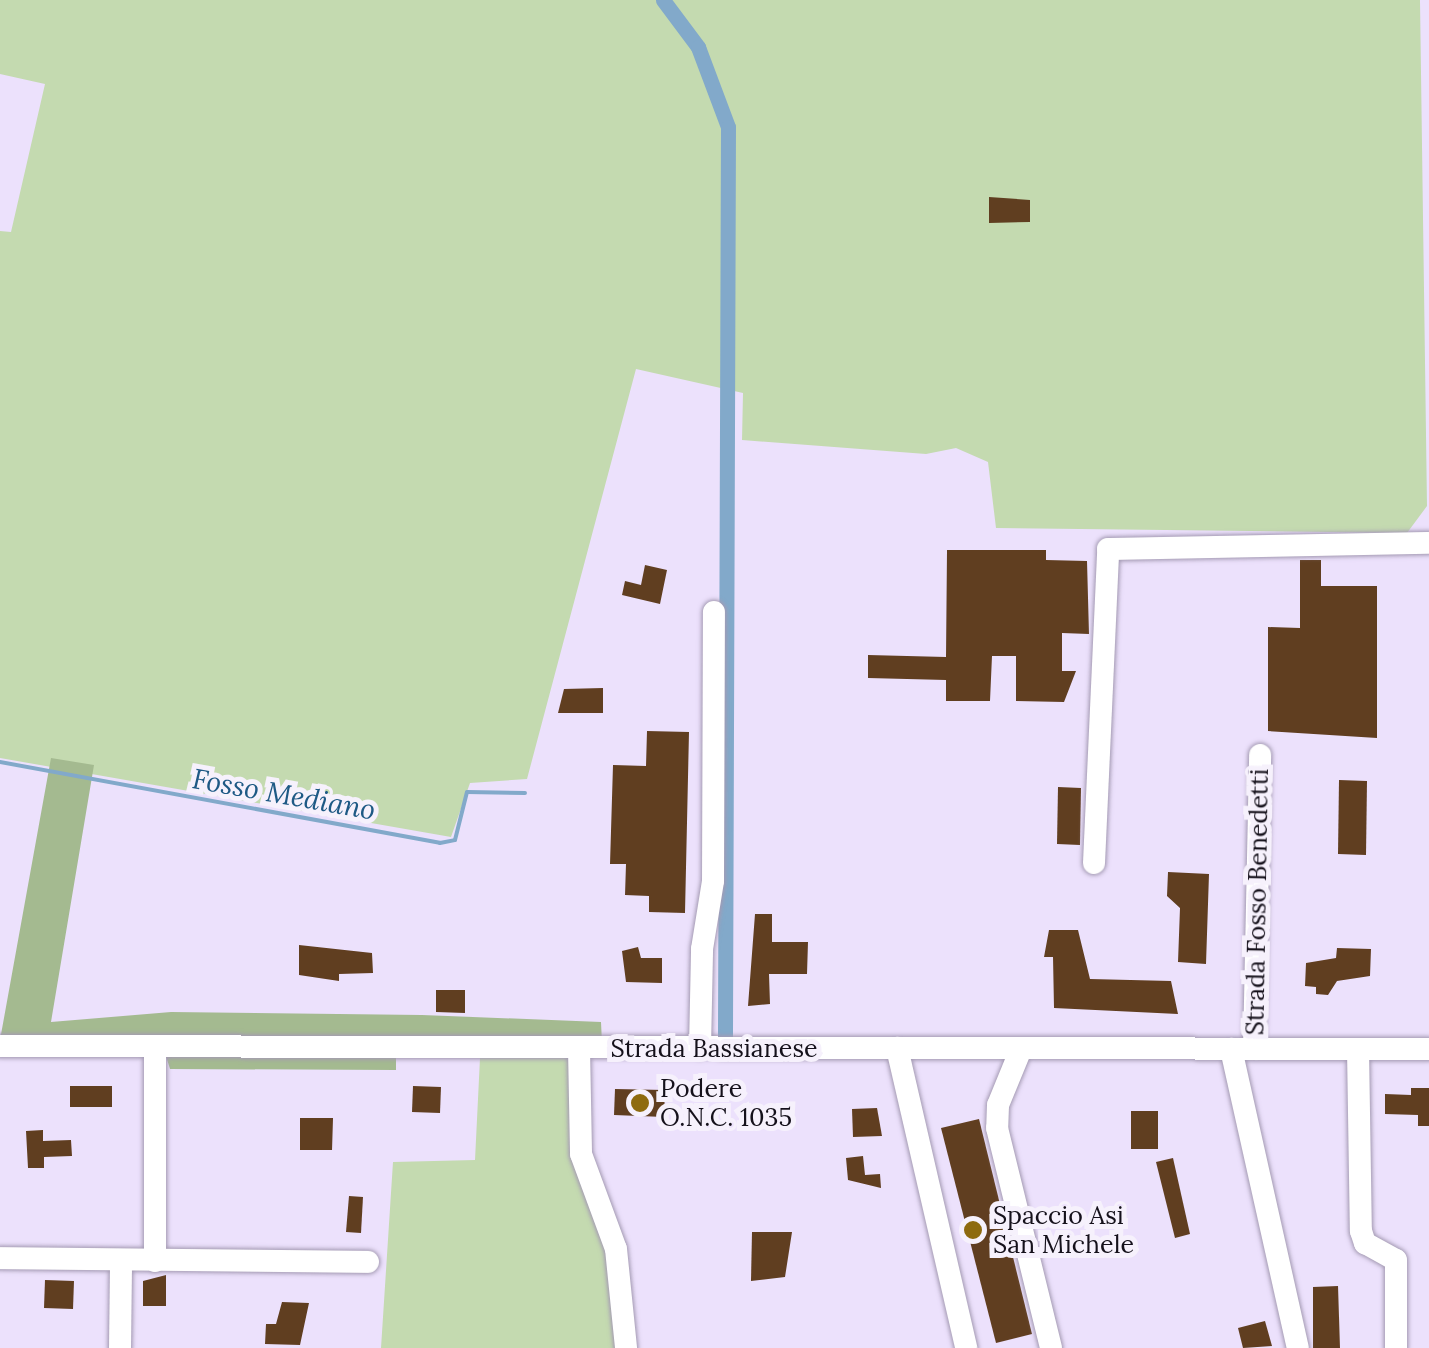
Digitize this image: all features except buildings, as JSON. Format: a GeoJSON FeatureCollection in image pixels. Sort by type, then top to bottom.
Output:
{"type":"FeatureCollection","features":[{"type":"Feature","properties":{"kind":"street"},"geometry":{"type":"LineString","coordinates":[[1094,864],[1108,548],[1429,543]]}},
{"type":"Feature","properties":{"kind":"street"},"geometry":{"type":"LineString","coordinates":[[700,1048],[702,949],[713,881],[714,612]]}},
{"type":"Feature","properties":{"kind":"street","name":"Strada Fosso Benedetti"},"geometry":{"type":"LineString","coordinates":[[1260,755],[1242,1049],[1298,1348]]}},
{"type":"Feature","properties":{"kind":"street","name":"Strada Bassianese"},"geometry":{"type":"LineString","coordinates":[[0,1046],[1429,1049]]}},
{"type":"Feature","properties":{"kind":"street"},"geometry":{"type":"LineString","coordinates":[[155,1260],[156,1047]]}},
{"type":"Feature","properties":{"kind":"street"},"geometry":{"type":"LineString","coordinates":[[579,1048],[581,1154],[616,1249],[626,1348]]}},
{"type":"Feature","properties":{"kind":"street"},"geometry":{"type":"LineString","coordinates":[[897,1048],[966,1348]]}},
{"type":"Feature","properties":{"kind":"street"},"geometry":{"type":"LineString","coordinates":[[1022,1049],[998,1105],[997,1128],[1051,1348]]}},
{"type":"Feature","properties":{"kind":"street"},"geometry":{"type":"LineString","coordinates":[[1358,1049],[1362,1231],[1366,1243],[1396,1260],[1396,1348]]}},
{"type":"Feature","properties":{"kind":"street"},"geometry":{"type":"LineString","coordinates":[[0,1258],[368,1262]]}},
{"type":"Feature","properties":{"kind":"street"},"geometry":{"type":"LineString","coordinates":[[120,1348],[121,1260]]}},
{"type":"Feature","properties":{"kind":"green space"},"geometry":{"type":"Polygon","coordinates":[[[0,0],[1420,0],[1427,506],[1407,533],[996,528],[988,462],[956,448],[926,454],[742,440],[743,393],[636,369],[527,779],[470,783],[451,837],[0,758],[0,231],[11,232],[45,84],[0,74],[0,0]]]}},
{"type":"Feature","properties":{"kind":"green space"},"geometry":{"type":"Polygon","coordinates":[[[51,758],[94,765],[51,1022],[171,1012],[422,1015],[601,1022],[602,1043],[396,1042],[396,1070],[170,1069],[161,1040],[0,1040],[51,758]]]}},
{"type":"Feature","properties":{"kind":"green space"},"geometry":{"type":"Polygon","coordinates":[[[572,1055],[622,1348],[381,1348],[393,1162],[475,1160],[480,1058],[572,1055]]]}},
{"type":"Feature","properties":{"kind":"waterway"},"geometry":{"type":"LineString","coordinates":[[663,0],[698,47],[728,127],[725,1042]]}},
{"type":"Feature","properties":{"kind":"waterway","name":"Fosso Mediano"},"geometry":{"type":"LineString","coordinates":[[0,762],[440,843],[455,840],[467,792],[525,793]]}},
{"type":"Feature","properties":{"kind":"place","name":"Podere O.N.C. 1035"},"geometry":{"type":"Point","coordinates":[640,1103]}},
{"type":"Feature","properties":{"kind":"place","name":"Spaccio Asi San Michele"},"geometry":{"type":"Point","coordinates":[973,1230]}}]}
